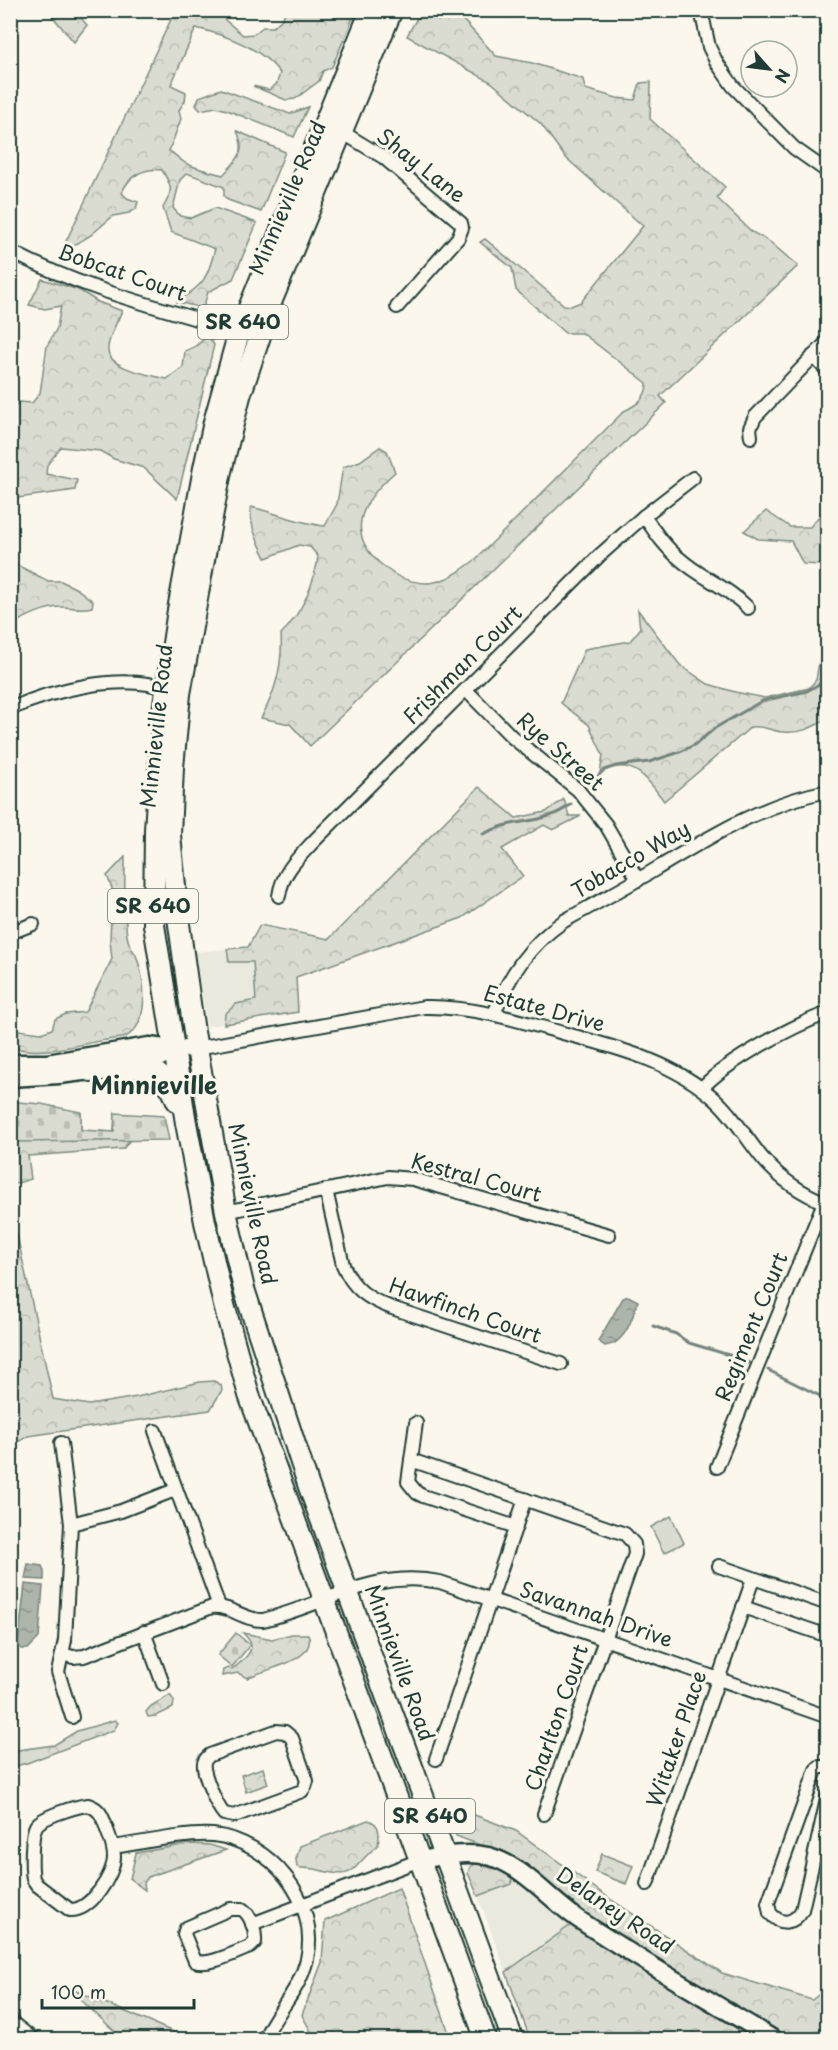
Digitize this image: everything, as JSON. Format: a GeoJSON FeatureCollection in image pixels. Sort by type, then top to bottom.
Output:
{"type":"FeatureCollection","features":[{"type":"Feature","properties":{"kind":"main road","name":"Minnieville Road"},"geometry":{"type":"LineString","coordinates":[[371,10],[334,127],[258,338],[221,471],[158,771],[154,925],[173,1049],[205,1222],[224,1305],[243,1373],[486,2040]]}},
{"type":"Feature","properties":{"kind":"main road","name":"Minnieville Road"},"geometry":{"type":"LineString","coordinates":[[392,10],[334,127],[239,332],[214,422],[206,458],[173,691],[170,835],[178,917],[198,1048],[226,1212],[244,1289],[309,1487],[513,2040]]}},
{"type":"Feature","properties":{"kind":"main road"},"geometry":{"type":"LineString","coordinates":[[91,1071],[144,1068],[160,1074],[170,1084],[186,1123]]}},
{"type":"Feature","properties":{"kind":"street"},"geometry":{"type":"LineString","coordinates":[[701,10],[709,47],[733,86],[794,148],[828,172]]}},
{"type":"Feature","properties":{"kind":"street","name":"Shay Lane"},"geometry":{"type":"LineString","coordinates":[[334,127],[383,157],[461,223],[462,228],[458,238],[397,307]]}},
{"type":"Feature","properties":{"kind":"street","name":"Bobcat Court"},"geometry":{"type":"LineString","coordinates":[[10,251],[88,284],[258,338]]}},
{"type":"Feature","properties":{"kind":"street"},"geometry":{"type":"LineString","coordinates":[[751,437],[750,428],[755,417],[828,341]]}},
{"type":"Feature","properties":{"kind":"street"},"geometry":{"type":"LineString","coordinates":[[813,356],[828,371]]}},
{"type":"Feature","properties":{"kind":"street","name":"Frishman Court"},"geometry":{"type":"LineString","coordinates":[[279,896],[283,878],[302,854],[600,555],[644,516],[693,478]]}},
{"type":"Feature","properties":{"kind":"street"},"geometry":{"type":"LineString","coordinates":[[644,516],[657,535],[681,560],[730,591],[748,608]]}},
{"type":"Feature","properties":{"kind":"street"},"geometry":{"type":"LineString","coordinates":[[10,709],[46,694],[98,684],[121,683],[173,691]]}},
{"type":"Feature","properties":{"kind":"street","name":"Rye Street"},"geometry":{"type":"LineString","coordinates":[[466,690],[512,737],[578,790],[606,825],[638,880]]}},
{"type":"Feature","properties":{"kind":"street","name":"Tobacco Way"},"geometry":{"type":"LineString","coordinates":[[494,1014],[513,974],[535,945],[564,921],[749,816],[786,801],[828,790]]}},
{"type":"Feature","properties":{"kind":"street"},"geometry":{"type":"LineString","coordinates":[[10,933],[33,924]]}},
{"type":"Feature","properties":{"kind":"street","name":"Estate Drive"},"geometry":{"type":"LineString","coordinates":[[198,1048],[424,1007],[448,1006],[494,1014],[638,1054],[678,1072],[702,1089],[731,1116],[765,1162],[781,1177],[808,1195],[826,1203]]}},
{"type":"Feature","properties":{"kind":"street"},"geometry":{"type":"LineString","coordinates":[[702,1089],[712,1078],[766,1043],[828,1012]]}},
{"type":"Feature","properties":{"kind":"street"},"geometry":{"type":"LineString","coordinates":[[10,1063],[47,1063],[149,1046],[173,1049],[198,1048]]}},
{"type":"Feature","properties":{"kind":"street"},"geometry":{"type":"LineString","coordinates":[[10,1077],[91,1071],[159,1058],[173,1049]]}},
{"type":"Feature","properties":{"kind":"street","name":"Kestral Court"},"geometry":{"type":"LineString","coordinates":[[226,1212],[388,1177],[407,1178],[609,1236]]}},
{"type":"Feature","properties":{"kind":"street","name":"Hawfinch Court"},"geometry":{"type":"LineString","coordinates":[[326,1190],[343,1265],[360,1292],[392,1308],[561,1364]]}},
{"type":"Feature","properties":{"kind":"street","name":"Regiment Court"},"geometry":{"type":"LineString","coordinates":[[717,1467],[826,1203]]}},
{"type":"Feature","properties":{"kind":"street"},"geometry":{"type":"LineString","coordinates":[[416,1423],[408,1482],[417,1493],[516,1527]]}},
{"type":"Feature","properties":{"kind":"street"},"geometry":{"type":"LineString","coordinates":[[62,1654],[73,1657],[84,1656],[206,1608],[219,1606],[154,1431]]}},
{"type":"Feature","properties":{"kind":"street"},"geometry":{"type":"LineString","coordinates":[[61,1443],[71,1524],[65,1640],[58,1672],[72,1717]]}},
{"type":"Feature","properties":{"kind":"street","name":"Charlton Court"},"geometry":{"type":"LineString","coordinates":[[411,1460],[625,1534],[634,1544],[635,1554],[544,1814]]}},
{"type":"Feature","properties":{"kind":"street"},"geometry":{"type":"LineString","coordinates":[[71,1524],[121,1511],[175,1490]]}},
{"type":"Feature","properties":{"kind":"street"},"geometry":{"type":"LineString","coordinates":[[436,1759],[525,1499]]}},
{"type":"Feature","properties":{"kind":"street"},"geometry":{"type":"LineString","coordinates":[[719,1566],[828,1604]]}},
{"type":"Feature","properties":{"kind":"street","name":"Savannah Drive"},"geometry":{"type":"LineString","coordinates":[[219,1606],[259,1620],[387,1580],[415,1578],[440,1582],[828,1717]]}},
{"type":"Feature","properties":{"kind":"street","name":"Witaker Place"},"geometry":{"type":"LineString","coordinates":[[647,1884],[753,1579]]}},
{"type":"Feature","properties":{"kind":"street"},"geometry":{"type":"LineString","coordinates":[[743,1607],[828,1636]]}},
{"type":"Feature","properties":{"kind":"street"},"geometry":{"type":"LineString","coordinates":[[144,1632],[163,1684]]}},
{"type":"Feature","properties":{"kind":"street"},"geometry":{"type":"LineString","coordinates":[[276,1731],[288,1733],[292,1738],[306,1778],[304,1790],[234,1816],[228,1816],[218,1806],[204,1769],[208,1757],[276,1731]]}},
{"type":"Feature","properties":{"kind":"street"},"geometry":{"type":"LineString","coordinates":[[827,1765],[816,1770],[768,1903],[770,1913],[780,1922],[793,1921],[802,1910],[828,1795]]}},
{"type":"Feature","properties":{"kind":"street"},"geometry":{"type":"LineString","coordinates":[[81,1806],[93,1807],[102,1815],[113,1847],[114,1860],[110,1875],[88,1904],[82,1908],[76,1910],[66,1908],[37,1885],[33,1878],[34,1832],[39,1823],[45,1819],[81,1806]]}},
{"type":"Feature","properties":{"kind":"street"},"geometry":{"type":"LineString","coordinates":[[223,1837],[228,1816]]}},
{"type":"Feature","properties":{"kind":"street"},"geometry":{"type":"LineString","coordinates":[[113,1847],[199,1835],[223,1837],[253,1849],[274,1864],[294,1888],[302,1905],[308,1935],[306,1963],[296,1989],[264,2040]]}},
{"type":"Feature","properties":{"kind":"street","name":"Delaney Road"},"geometry":{"type":"LineString","coordinates":[[420,1860],[445,1855],[474,1854],[488,1856],[510,1866],[580,1921],[775,2040]]}},
{"type":"Feature","properties":{"kind":"street"},"geometry":{"type":"LineString","coordinates":[[252,1924],[420,1860]]}},
{"type":"Feature","properties":{"kind":"street"},"geometry":{"type":"LineString","coordinates":[[235,1908],[246,1911],[252,1924],[256,1939],[253,1944],[204,1963],[193,1959],[184,1934],[184,1930],[189,1926],[235,1908]]}},
{"type":"Feature","properties":{"kind":"street"},"geometry":{"type":"LineString","coordinates":[[10,2021],[34,2040]]}},
{"type":"Feature","properties":{"kind":"shaded area"},"geometry":{"type":"Polygon","coordinates":[[[227,949],[230,962],[253,961],[256,1001],[236,1004],[225,1014],[224,1024],[207,1026],[195,952],[227,949]]]}},
{"type":"Feature","properties":{"kind":"shaded area"},"geometry":{"type":"Polygon","coordinates":[[[511,1874],[574,1924],[506,1972],[478,1896],[512,1885],[511,1874]]]}},
{"type":"Feature","properties":{"kind":"green space"},"geometry":{"type":"Polygon","coordinates":[[[48,11],[75,11],[87,25],[74,42],[48,11]]]}},
{"type":"Feature","properties":{"kind":"green space"},"geometry":{"type":"Polygon","coordinates":[[[175,11],[190,11],[211,17],[220,11],[225,20],[243,35],[254,34],[263,27],[273,27],[282,19],[286,11],[356,11],[332,67],[323,71],[319,81],[295,99],[286,100],[253,86],[269,90],[277,83],[280,73],[263,56],[231,39],[196,28],[171,85],[186,92],[185,101],[179,110],[181,119],[169,151],[185,163],[223,175],[237,160],[241,151],[237,131],[285,152],[261,212],[228,200],[224,196],[224,187],[187,173],[180,180],[173,208],[180,216],[191,218],[215,208],[257,223],[233,279],[208,292],[203,308],[177,302],[203,280],[215,249],[171,232],[163,208],[169,197],[170,189],[162,170],[143,171],[128,182],[122,193],[127,198],[138,202],[136,209],[113,216],[91,235],[60,254],[175,11]]]}},
{"type":"Feature","properties":{"kind":"green space"},"geometry":{"type":"Polygon","coordinates":[[[425,11],[462,19],[496,56],[532,63],[583,79],[585,89],[617,98],[635,100],[640,83],[651,82],[650,119],[725,187],[717,198],[752,232],[770,242],[798,266],[660,396],[666,403],[310,746],[290,724],[261,718],[277,678],[281,656],[281,634],[295,618],[306,598],[314,577],[318,556],[310,547],[299,545],[266,558],[253,527],[251,507],[325,526],[337,504],[343,467],[360,461],[380,447],[387,451],[395,472],[382,484],[364,509],[361,535],[366,547],[376,560],[401,577],[424,583],[441,581],[475,560],[624,411],[640,400],[647,388],[647,383],[582,333],[565,333],[516,290],[512,268],[480,242],[485,239],[564,305],[571,306],[581,302],[643,226],[565,157],[541,124],[491,82],[407,36],[417,18],[425,11]]]}},
{"type":"Feature","properties":{"kind":"green space"},"geometry":{"type":"Polygon","coordinates":[[[221,89],[290,114],[308,107],[294,137],[227,110],[216,107],[200,110],[196,105],[199,97],[221,89]]]}},
{"type":"Feature","properties":{"kind":"green space"},"geometry":{"type":"Polygon","coordinates":[[[42,279],[79,290],[98,302],[122,311],[110,338],[109,355],[121,366],[131,370],[167,379],[183,367],[185,351],[208,336],[214,345],[177,499],[144,468],[114,459],[100,451],[61,447],[47,465],[46,474],[77,480],[75,490],[11,499],[11,410],[19,402],[32,403],[40,393],[47,346],[57,328],[61,306],[45,309],[29,305],[42,279]]]}},
{"type":"Feature","properties":{"kind":"green space"},"geometry":{"type":"Polygon","coordinates":[[[766,511],[790,527],[810,527],[821,514],[827,517],[827,569],[823,565],[803,564],[791,541],[758,539],[744,531],[766,511]]]}},
{"type":"Feature","properties":{"kind":"green space"},"geometry":{"type":"Polygon","coordinates":[[[11,562],[48,581],[61,581],[77,589],[93,601],[92,607],[49,609],[11,625],[11,562]]]}},
{"type":"Feature","properties":{"kind":"green space"},"geometry":{"type":"Polygon","coordinates":[[[638,610],[680,665],[708,684],[765,698],[809,688],[816,680],[827,614],[827,654],[823,667],[827,678],[827,719],[795,732],[751,727],[664,801],[644,777],[629,768],[611,768],[600,773],[603,755],[589,725],[561,703],[585,649],[630,641],[640,629],[638,610]]]}},
{"type":"Feature","properties":{"kind":"green space"},"geometry":{"type":"Polygon","coordinates":[[[479,787],[516,818],[546,812],[564,799],[569,816],[581,816],[553,830],[544,825],[502,849],[523,876],[462,918],[296,977],[298,1012],[224,1024],[225,1014],[236,1004],[256,1000],[253,962],[229,962],[227,949],[248,947],[260,925],[329,939],[479,787]]]}},
{"type":"Feature","properties":{"kind":"green space"},"geometry":{"type":"Polygon","coordinates":[[[125,857],[127,935],[140,968],[144,1002],[138,1024],[123,1038],[53,1050],[38,1051],[11,1047],[11,1029],[41,1033],[52,1029],[55,1019],[66,1014],[85,1012],[112,959],[110,941],[112,888],[107,876],[125,857]]]}},
{"type":"Feature","properties":{"kind":"green space"},"geometry":{"type":"Polygon","coordinates":[[[10,1097],[18,1102],[16,1141],[62,1111],[81,1112],[81,1130],[114,1132],[115,1113],[134,1135],[123,1149],[28,1156],[31,1179],[11,1185],[10,1097]]]}},
{"type":"Feature","properties":{"kind":"green space"},"geometry":{"type":"Polygon","coordinates":[[[18,1102],[81,1112],[81,1130],[114,1132],[115,1113],[164,1116],[169,1140],[16,1142],[18,1102]]]}},
{"type":"Feature","properties":{"kind":"green space"},"geometry":{"type":"Polygon","coordinates":[[[10,1203],[53,1399],[89,1405],[214,1381],[221,1385],[222,1390],[210,1410],[28,1436],[18,1442],[11,1453],[10,1203]]]}},
{"type":"Feature","properties":{"kind":"green space"},"geometry":{"type":"Polygon","coordinates":[[[671,1516],[684,1543],[664,1553],[651,1527],[671,1516]]]}},
{"type":"Feature","properties":{"kind":"green space"},"geometry":{"type":"Polygon","coordinates":[[[236,1633],[250,1645],[232,1667],[218,1655],[236,1633]]]}},
{"type":"Feature","properties":{"kind":"green space"},"geometry":{"type":"Polygon","coordinates":[[[243,1633],[272,1639],[292,1634],[308,1634],[309,1643],[306,1651],[288,1663],[247,1678],[238,1673],[222,1676],[223,1670],[232,1669],[244,1659],[251,1649],[251,1644],[243,1633]]]}},
{"type":"Feature","properties":{"kind":"green space"},"geometry":{"type":"Polygon","coordinates":[[[170,1695],[174,1701],[173,1708],[148,1717],[146,1712],[151,1706],[170,1695]]]}},
{"type":"Feature","properties":{"kind":"green space"},"geometry":{"type":"Polygon","coordinates":[[[115,1720],[118,1723],[114,1730],[11,1767],[11,1751],[54,1745],[77,1731],[115,1720]]]}},
{"type":"Feature","properties":{"kind":"green space"},"geometry":{"type":"Polygon","coordinates":[[[263,1768],[268,1784],[246,1792],[241,1775],[263,1768]]]}},
{"type":"Feature","properties":{"kind":"green space"},"geometry":{"type":"Polygon","coordinates":[[[446,1804],[516,1831],[613,1901],[722,1973],[812,2000],[827,1988],[827,2039],[530,2039],[506,1972],[586,1914],[533,1871],[506,1855],[456,1836],[446,1804]]]}},
{"type":"Feature","properties":{"kind":"green space"},"geometry":{"type":"Polygon","coordinates":[[[368,1820],[377,1826],[378,1845],[351,1871],[339,1874],[297,1867],[296,1859],[300,1846],[368,1820]]]}},
{"type":"Feature","properties":{"kind":"green space"},"geometry":{"type":"Polygon","coordinates":[[[189,1844],[210,1845],[226,1850],[148,1877],[144,1883],[145,1890],[130,1879],[136,1853],[189,1844]]]}},
{"type":"Feature","properties":{"kind":"green space"},"geometry":{"type":"Polygon","coordinates":[[[602,1854],[633,1866],[626,1884],[595,1872],[602,1854]]]}},
{"type":"Feature","properties":{"kind":"green space"},"geometry":{"type":"Polygon","coordinates":[[[477,1862],[491,1865],[511,1874],[512,1884],[478,1896],[468,1873],[470,1867],[477,1862]]]}},
{"type":"Feature","properties":{"kind":"green space"},"geometry":{"type":"Polygon","coordinates":[[[399,1888],[451,2039],[315,2039],[302,2015],[322,1962],[325,1921],[399,1888]]]}},
{"type":"Feature","properties":{"kind":"green space"},"geometry":{"type":"Polygon","coordinates":[[[67,1987],[190,2039],[123,2039],[67,1987]]]}},
{"type":"Feature","properties":{"kind":"water"},"geometry":{"type":"Polygon","coordinates":[[[628,1296],[638,1301],[627,1329],[618,1341],[605,1346],[598,1341],[623,1298],[628,1296]]]}},
{"type":"Feature","properties":{"kind":"water"},"geometry":{"type":"Polygon","coordinates":[[[28,1564],[42,1566],[44,1580],[25,1579],[28,1564]]]}},
{"type":"Feature","properties":{"kind":"water"},"geometry":{"type":"Polygon","coordinates":[[[25,1584],[43,1586],[39,1638],[28,1649],[21,1649],[18,1644],[25,1584]]]}},
{"type":"Feature","properties":{"kind":"waterway"},"geometry":{"type":"LineString","coordinates":[[589,785],[604,770],[616,766],[649,762],[680,752],[696,744],[715,728],[762,701],[807,691],[821,683],[826,676]]}},
{"type":"Feature","properties":{"kind":"waterway"},"geometry":{"type":"LineString","coordinates":[[483,834],[508,825],[550,816],[571,804]]}},
{"type":"Feature","properties":{"kind":"waterway"},"geometry":{"type":"LineString","coordinates":[[653,1326],[676,1334],[689,1343],[749,1363]]}},
{"type":"Feature","properties":{"kind":"waterway"},"geometry":{"type":"LineString","coordinates":[[768,1370],[828,1400]]}},
{"type":"Feature","properties":{"kind":"district","name":"Minnieville"},"geometry":{"type":"Point","coordinates":[154,1086]}}]}
